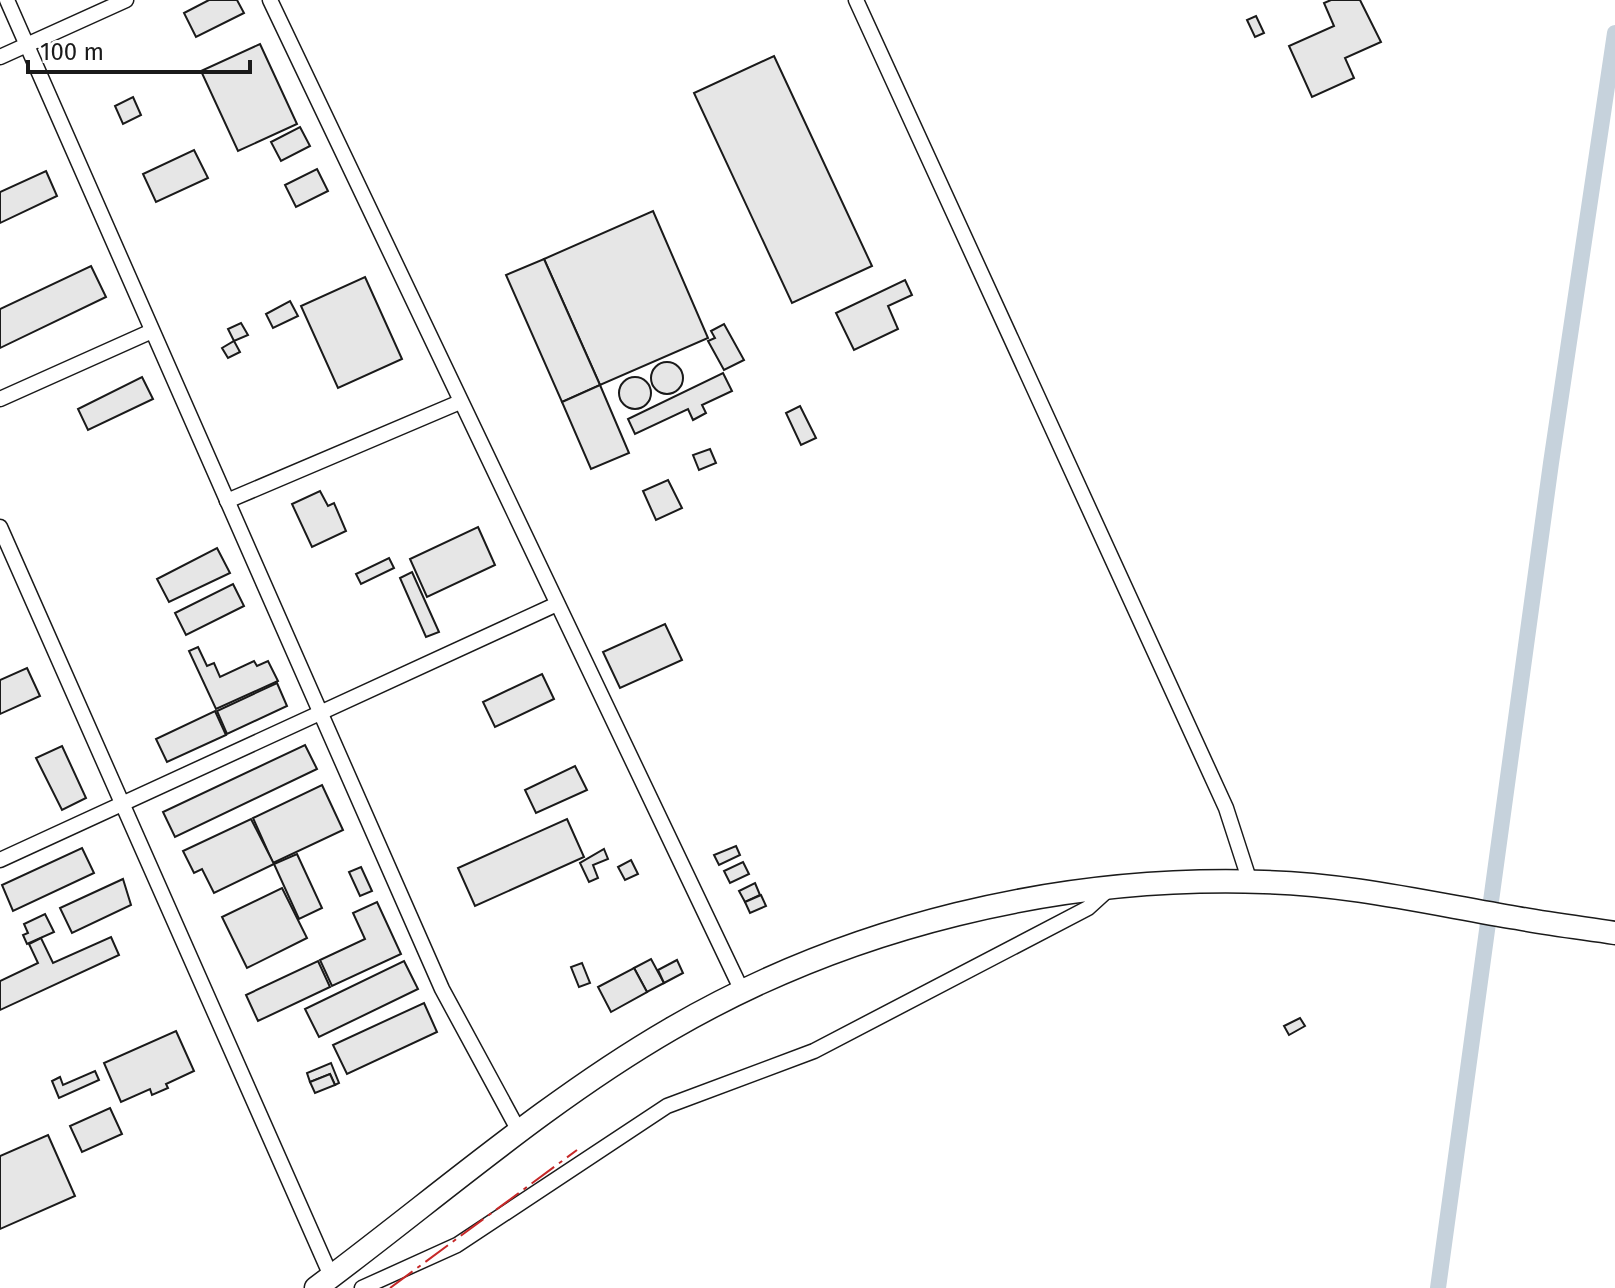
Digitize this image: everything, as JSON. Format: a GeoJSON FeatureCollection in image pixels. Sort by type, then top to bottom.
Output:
{"type":"FeatureCollection","features":[{"type":"Feature","properties":{"kind":"main road"},"geometry":{"type":"LineString","coordinates":[[324,1282],[593,1079],[670,1030],[798,967],[886,933],[1028,899],[1110,888],[1189,882],[1250,882],[1335,887],[1615,933]]}},
{"type":"Feature","properties":{"kind":"street"},"geometry":{"type":"LineString","coordinates":[[7,0],[442,989],[520,1133]]}},
{"type":"Feature","properties":{"kind":"street"},"geometry":{"type":"LineString","coordinates":[[0,57],[126,0]]}},
{"type":"Feature","properties":{"kind":"street"},"geometry":{"type":"LineString","coordinates":[[270,0],[743,993]]}},
{"type":"Feature","properties":{"kind":"street"},"geometry":{"type":"LineString","coordinates":[[856,0],[1226,808],[1250,882]]}},
{"type":"Feature","properties":{"kind":"street"},"geometry":{"type":"LineString","coordinates":[[0,399],[152,331]]}},
{"type":"Feature","properties":{"kind":"street"},"geometry":{"type":"LineString","coordinates":[[227,501],[460,402]]}},
{"type":"Feature","properties":{"kind":"street"},"geometry":{"type":"LineString","coordinates":[[0,527],[122,804],[324,1282]]}},
{"type":"Feature","properties":{"kind":"street"},"geometry":{"type":"LineString","coordinates":[[0,860],[557,604]]}},
{"type":"Feature","properties":{"kind":"street"},"geometry":{"type":"LineString","coordinates":[[362,1288],[457,1245],[667,1106],[814,1051],[1088,908],[1110,888]]}},
{"type":"Feature","properties":{"kind":"building"},"geometry":{"type":"Polygon","coordinates":[[[209,0],[237,0],[244,13],[196,37],[184,13],[209,0]]]}},
{"type":"Feature","properties":{"kind":"building"},"geometry":{"type":"Polygon","coordinates":[[[1331,0],[1360,0],[1381,42],[1345,58],[1354,78],[1312,97],[1289,46],[1334,26],[1324,3],[1331,0]]]}},
{"type":"Feature","properties":{"kind":"building"},"geometry":{"type":"Polygon","coordinates":[[[1256,16],[1264,33],[1255,37],[1247,20],[1256,16]]]}},
{"type":"Feature","properties":{"kind":"building"},"geometry":{"type":"Polygon","coordinates":[[[260,44],[297,124],[238,151],[201,71],[260,44]]]}},
{"type":"Feature","properties":{"kind":"building"},"geometry":{"type":"Polygon","coordinates":[[[774,56],[872,266],[792,303],[694,93],[774,56]]]}},
{"type":"Feature","properties":{"kind":"building"},"geometry":{"type":"Polygon","coordinates":[[[133,97],[141,115],[123,124],[115,106],[133,97]]]}},
{"type":"Feature","properties":{"kind":"building"},"geometry":{"type":"Polygon","coordinates":[[[300,127],[310,146],[281,161],[271,142],[300,127]]]}},
{"type":"Feature","properties":{"kind":"building"},"geometry":{"type":"Polygon","coordinates":[[[194,150],[208,178],[156,202],[143,174],[194,150]]]}},
{"type":"Feature","properties":{"kind":"building"},"geometry":{"type":"Polygon","coordinates":[[[317,169],[328,191],[296,207],[285,185],[317,169]]]}},
{"type":"Feature","properties":{"kind":"building"},"geometry":{"type":"Polygon","coordinates":[[[46,171],[57,196],[0,223],[0,192],[46,171]]]}},
{"type":"Feature","properties":{"kind":"building"},"geometry":{"type":"Polygon","coordinates":[[[653,211],[708,338],[600,385],[544,259],[653,211]]]}},
{"type":"Feature","properties":{"kind":"building"},"geometry":{"type":"Polygon","coordinates":[[[544,259],[600,385],[562,402],[506,275],[544,259]]]}},
{"type":"Feature","properties":{"kind":"building"},"geometry":{"type":"Polygon","coordinates":[[[91,266],[106,297],[0,348],[0,309],[91,266]]]}},
{"type":"Feature","properties":{"kind":"building"},"geometry":{"type":"Polygon","coordinates":[[[365,277],[402,359],[338,388],[301,306],[365,277]]]}},
{"type":"Feature","properties":{"kind":"building"},"geometry":{"type":"Polygon","coordinates":[[[905,280],[912,295],[888,306],[898,329],[854,350],[836,313],[905,280]]]}},
{"type":"Feature","properties":{"kind":"building"},"geometry":{"type":"Polygon","coordinates":[[[290,301],[298,316],[273,328],[266,314],[290,301]]]}},
{"type":"Feature","properties":{"kind":"building"},"geometry":{"type":"Polygon","coordinates":[[[241,323],[248,335],[234,341],[228,329],[241,323]]]}},
{"type":"Feature","properties":{"kind":"building"},"geometry":{"type":"Polygon","coordinates":[[[724,324],[744,360],[724,370],[708,341],[715,338],[711,331],[724,324]]]}},
{"type":"Feature","properties":{"kind":"building"},"geometry":{"type":"Polygon","coordinates":[[[234,341],[240,352],[228,358],[222,348],[234,341]]]}},
{"type":"Feature","properties":{"kind":"building"},"geometry":{"type":"Polygon","coordinates":[[[667,362],[678,367],[683,378],[678,389],[667,394],[656,389],[651,378],[656,367],[667,362]]]}},
{"type":"Feature","properties":{"kind":"building"},"geometry":{"type":"Polygon","coordinates":[[[723,373],[732,391],[702,405],[706,413],[693,420],[688,409],[635,434],[628,419],[723,373]]]}},
{"type":"Feature","properties":{"kind":"building"},"geometry":{"type":"Polygon","coordinates":[[[142,377],[153,399],[88,430],[78,409],[142,377]]]}},
{"type":"Feature","properties":{"kind":"building"},"geometry":{"type":"Polygon","coordinates":[[[635,377],[646,382],[651,393],[646,404],[635,409],[624,404],[619,393],[624,382],[635,377]]]}},
{"type":"Feature","properties":{"kind":"building"},"geometry":{"type":"Polygon","coordinates":[[[600,385],[629,453],[591,469],[562,402],[600,385]]]}},
{"type":"Feature","properties":{"kind":"building"},"geometry":{"type":"Polygon","coordinates":[[[800,406],[816,438],[801,445],[786,413],[800,406]]]}},
{"type":"Feature","properties":{"kind":"building"},"geometry":{"type":"Polygon","coordinates":[[[710,449],[716,463],[699,470],[693,455],[710,449]]]}},
{"type":"Feature","properties":{"kind":"building"},"geometry":{"type":"Polygon","coordinates":[[[668,480],[682,508],[656,520],[643,491],[668,480]]]}},
{"type":"Feature","properties":{"kind":"building"},"geometry":{"type":"Polygon","coordinates":[[[320,491],[328,506],[334,503],[346,531],[312,547],[292,504],[320,491]]]}},
{"type":"Feature","properties":{"kind":"building"},"geometry":{"type":"Polygon","coordinates":[[[478,527],[495,565],[427,597],[410,559],[478,527]]]}},
{"type":"Feature","properties":{"kind":"building"},"geometry":{"type":"Polygon","coordinates":[[[217,548],[230,573],[169,602],[157,579],[217,548]]]}},
{"type":"Feature","properties":{"kind":"building"},"geometry":{"type":"Polygon","coordinates":[[[389,558],[394,568],[361,584],[356,574],[389,558]]]}},
{"type":"Feature","properties":{"kind":"building"},"geometry":{"type":"Polygon","coordinates":[[[412,572],[439,632],[426,637],[400,578],[412,572]]]}},
{"type":"Feature","properties":{"kind":"building"},"geometry":{"type":"Polygon","coordinates":[[[233,584],[244,606],[186,635],[175,613],[233,584]]]}},
{"type":"Feature","properties":{"kind":"building"},"geometry":{"type":"Polygon","coordinates":[[[665,624],[682,660],[620,688],[603,652],[665,624]]]}},
{"type":"Feature","properties":{"kind":"building"},"geometry":{"type":"Polygon","coordinates":[[[198,647],[207,666],[214,663],[220,677],[254,661],[257,666],[268,661],[278,681],[216,709],[189,651],[198,647]]]}},
{"type":"Feature","properties":{"kind":"building"},"geometry":{"type":"Polygon","coordinates":[[[27,668],[40,696],[0,714],[0,680],[27,668]]]}},
{"type":"Feature","properties":{"kind":"building"},"geometry":{"type":"Polygon","coordinates":[[[542,674],[554,699],[495,727],[483,702],[542,674]]]}},
{"type":"Feature","properties":{"kind":"building"},"geometry":{"type":"Polygon","coordinates":[[[277,683],[287,706],[227,734],[217,711],[277,683]]]}},
{"type":"Feature","properties":{"kind":"building"},"geometry":{"type":"Polygon","coordinates":[[[215,711],[226,735],[167,762],[156,739],[215,711]]]}},
{"type":"Feature","properties":{"kind":"building"},"geometry":{"type":"Polygon","coordinates":[[[305,745],[317,769],[175,837],[163,812],[305,745]]]}},
{"type":"Feature","properties":{"kind":"building"},"geometry":{"type":"Polygon","coordinates":[[[62,746],[86,798],[62,810],[36,758],[62,746]]]}},
{"type":"Feature","properties":{"kind":"building"},"geometry":{"type":"Polygon","coordinates":[[[575,766],[587,790],[536,813],[525,790],[575,766]]]}},
{"type":"Feature","properties":{"kind":"building"},"geometry":{"type":"Polygon","coordinates":[[[322,785],[343,830],[273,863],[253,818],[322,785]]]}},
{"type":"Feature","properties":{"kind":"building"},"geometry":{"type":"Polygon","coordinates":[[[251,819],[274,864],[214,893],[202,869],[194,873],[183,851],[251,819]]]}},
{"type":"Feature","properties":{"kind":"building"},"geometry":{"type":"Polygon","coordinates":[[[567,819],[584,857],[475,906],[458,868],[567,819]]]}},
{"type":"Feature","properties":{"kind":"building"},"geometry":{"type":"Polygon","coordinates":[[[736,846],[740,855],[719,865],[714,855],[736,846]]]}},
{"type":"Feature","properties":{"kind":"building"},"geometry":{"type":"Polygon","coordinates":[[[82,848],[94,873],[13,911],[2,885],[82,848]]]}},
{"type":"Feature","properties":{"kind":"building"},"geometry":{"type":"Polygon","coordinates":[[[604,849],[608,859],[593,865],[598,878],[589,882],[580,863],[604,849]]]}},
{"type":"Feature","properties":{"kind":"building"},"geometry":{"type":"Polygon","coordinates":[[[297,854],[322,908],[299,919],[274,864],[297,854]]]}},
{"type":"Feature","properties":{"kind":"building"},"geometry":{"type":"Polygon","coordinates":[[[631,860],[638,874],[625,880],[618,867],[631,860]]]}},
{"type":"Feature","properties":{"kind":"building"},"geometry":{"type":"Polygon","coordinates":[[[743,862],[749,874],[730,883],[724,871],[743,862]]]}},
{"type":"Feature","properties":{"kind":"building"},"geometry":{"type":"Polygon","coordinates":[[[361,867],[372,891],[360,896],[349,872],[361,867]]]}},
{"type":"Feature","properties":{"kind":"building"},"geometry":{"type":"Polygon","coordinates":[[[123,879],[131,905],[72,933],[60,908],[123,879]]]}},
{"type":"Feature","properties":{"kind":"building"},"geometry":{"type":"Polygon","coordinates":[[[755,883],[760,895],[745,902],[739,891],[755,883]]]}},
{"type":"Feature","properties":{"kind":"building"},"geometry":{"type":"Polygon","coordinates":[[[282,888],[307,938],[247,968],[222,917],[282,888]]]}},
{"type":"Feature","properties":{"kind":"building"},"geometry":{"type":"Polygon","coordinates":[[[761,895],[766,906],[750,913],[745,902],[761,895]]]}},
{"type":"Feature","properties":{"kind":"building"},"geometry":{"type":"Polygon","coordinates":[[[377,902],[401,954],[332,986],[320,960],[365,939],[353,913],[377,902]]]}},
{"type":"Feature","properties":{"kind":"building"},"geometry":{"type":"Polygon","coordinates":[[[45,914],[54,932],[27,944],[23,935],[28,933],[24,924],[45,914]]]}},
{"type":"Feature","properties":{"kind":"building"},"geometry":{"type":"Polygon","coordinates":[[[111,937],[119,955],[0,1010],[0,981],[38,963],[29,944],[41,938],[53,963],[111,937]]]}},
{"type":"Feature","properties":{"kind":"building"},"geometry":{"type":"Polygon","coordinates":[[[651,959],[664,983],[647,992],[634,968],[651,959]]]}},
{"type":"Feature","properties":{"kind":"building"},"geometry":{"type":"Polygon","coordinates":[[[677,960],[683,973],[664,983],[658,970],[677,960]]]}},
{"type":"Feature","properties":{"kind":"building"},"geometry":{"type":"Polygon","coordinates":[[[318,961],[330,987],[258,1021],[246,995],[318,961]]]}},
{"type":"Feature","properties":{"kind":"building"},"geometry":{"type":"Polygon","coordinates":[[[404,961],[418,989],[319,1037],[305,1009],[404,961]]]}},
{"type":"Feature","properties":{"kind":"building"},"geometry":{"type":"Polygon","coordinates":[[[582,963],[590,983],[579,987],[571,967],[582,963]]]}},
{"type":"Feature","properties":{"kind":"building"},"geometry":{"type":"Polygon","coordinates":[[[634,968],[647,992],[611,1012],[598,987],[634,968]]]}},
{"type":"Feature","properties":{"kind":"building"},"geometry":{"type":"Polygon","coordinates":[[[424,1003],[437,1032],[347,1074],[333,1045],[424,1003]]]}},
{"type":"Feature","properties":{"kind":"building"},"geometry":{"type":"Polygon","coordinates":[[[1300,1018],[1305,1026],[1289,1035],[1284,1026],[1300,1018]]]}},
{"type":"Feature","properties":{"kind":"building"},"geometry":{"type":"Polygon","coordinates":[[[176,1031],[194,1071],[166,1084],[168,1088],[152,1095],[150,1089],[121,1102],[104,1063],[176,1031]]]}},
{"type":"Feature","properties":{"kind":"building"},"geometry":{"type":"Polygon","coordinates":[[[331,1063],[339,1083],[335,1085],[330,1074],[310,1082],[307,1073],[331,1063]]]}},
{"type":"Feature","properties":{"kind":"building"},"geometry":{"type":"Polygon","coordinates":[[[95,1071],[99,1080],[59,1098],[52,1081],[60,1077],[63,1085],[95,1071]]]}},
{"type":"Feature","properties":{"kind":"building"},"geometry":{"type":"Polygon","coordinates":[[[330,1074],[335,1085],[315,1093],[310,1082],[330,1074]]]}},
{"type":"Feature","properties":{"kind":"building"},"geometry":{"type":"Polygon","coordinates":[[[110,1108],[122,1134],[82,1152],[70,1126],[110,1108]]]}},
{"type":"Feature","properties":{"kind":"building"},"geometry":{"type":"Polygon","coordinates":[[[48,1135],[75,1196],[0,1229],[0,1156],[48,1135]]]}},
{"type":"Feature","properties":{"kind":"waterway"},"geometry":{"type":"LineString","coordinates":[[1438,1288],[1551,463],[1615,33]]}},
{"type":"Feature","properties":{"kind":"power"},"geometry":{"type":"LineString","coordinates":[[390,1288],[577,1150]]}}]}
